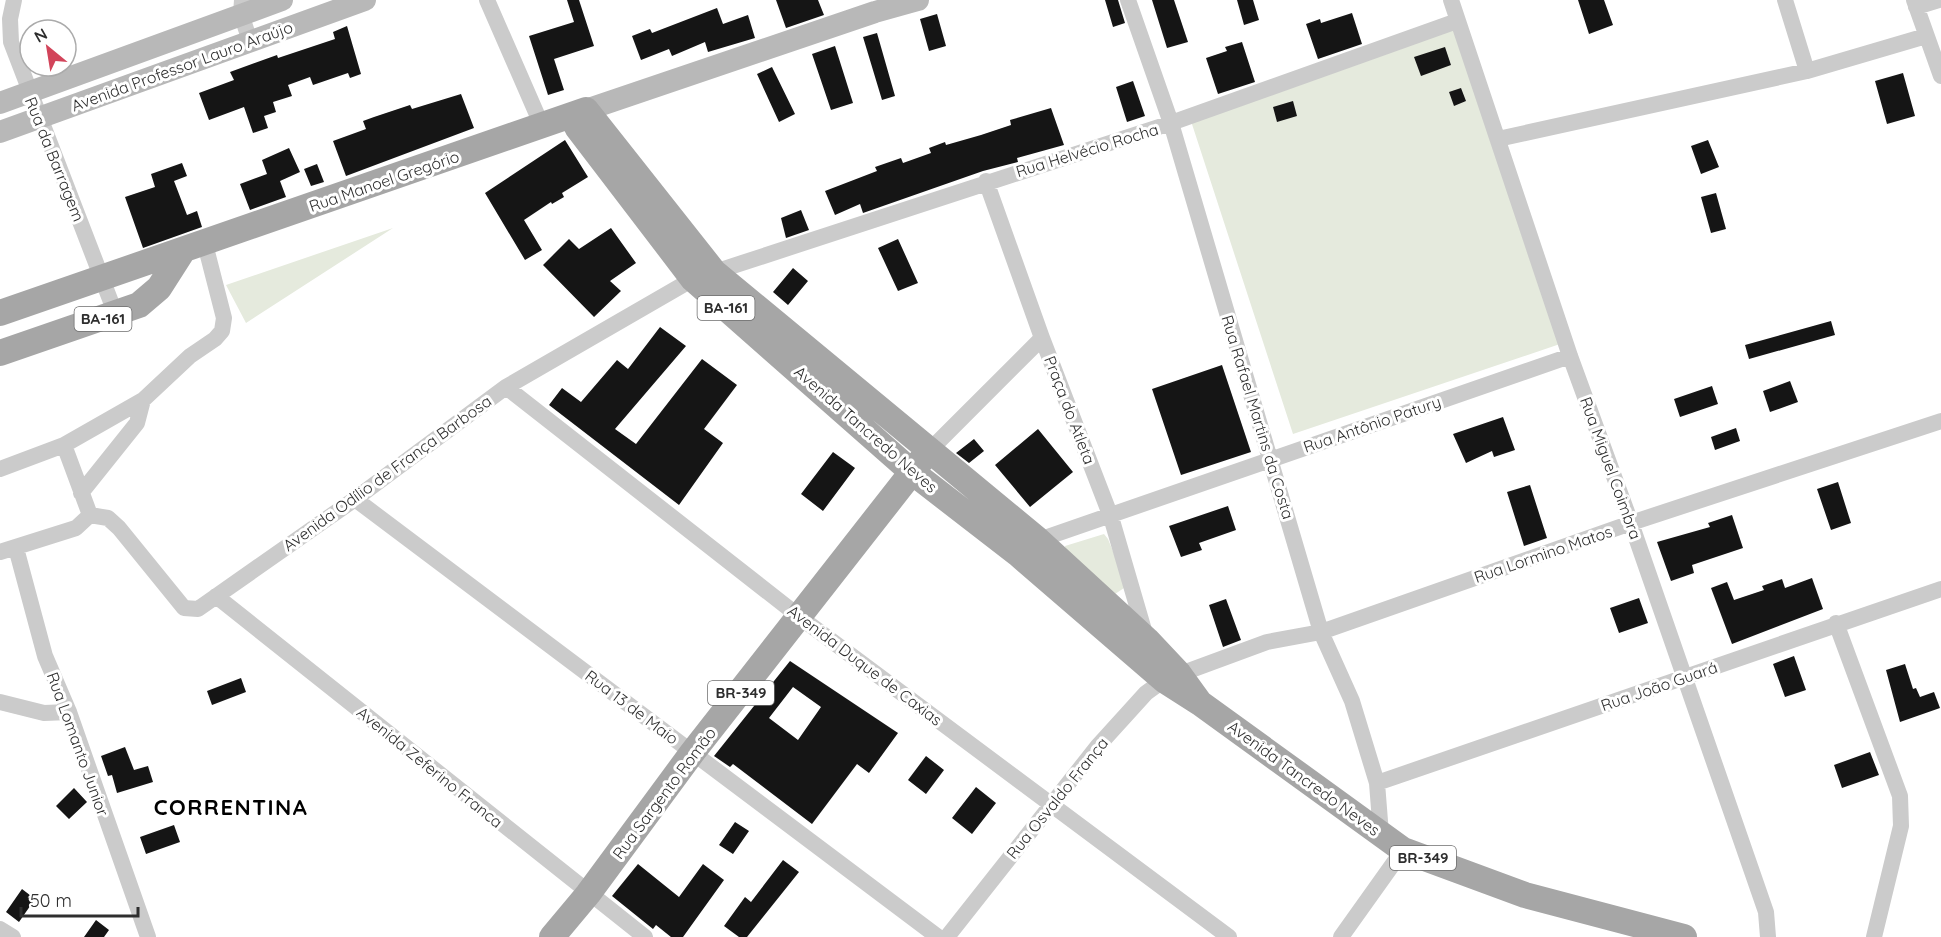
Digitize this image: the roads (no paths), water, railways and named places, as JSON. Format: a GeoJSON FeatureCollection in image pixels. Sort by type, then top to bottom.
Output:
{"type":"FeatureCollection","features":[{"type":"Feature","properties":{"kind":"main road","name":"Rua Manoel Gregório"},"geometry":{"type":"LineString","coordinates":[[194,248],[578,114]]}},
{"type":"Feature","properties":{"kind":"main road","name":"Avenida Tancredo Neves"},"geometry":{"type":"LineString","coordinates":[[578,114],[703,276],[912,472],[1028,546],[1147,640],[1171,677]]}},
{"type":"Feature","properties":{"kind":"main road","name":"BA-161"},"geometry":{"type":"LineString","coordinates":[[0,313],[194,248]]}},
{"type":"Feature","properties":{"kind":"main road","name":"BA-161"},"geometry":{"type":"LineString","coordinates":[[0,353],[116,315],[151,297],[194,248]]}},
{"type":"Feature","properties":{"kind":"main road","name":"Avenida Tancredo Neves"},"geometry":{"type":"LineString","coordinates":[[703,276],[931,449],[1028,546],[1200,703],[1403,850],[1526,896],[1684,937]]}},
{"type":"Feature","properties":{"kind":"main road","name":"Rua Sargento Romão"},"geometry":{"type":"LineString","coordinates":[[552,937],[588,894],[693,753],[801,618],[931,449]]}},
{"type":"Feature","properties":{"kind":"street","name":"Rua da Barragem"},"geometry":{"type":"LineString","coordinates":[[14,0],[10,19],[11,42],[29,93],[42,117],[116,315]]}},
{"type":"Feature","properties":{"kind":"street","name":"Avenida Professor Lauro Araújo"},"geometry":{"type":"LineString","coordinates":[[0,104],[242,7],[282,0]]}},
{"type":"Feature","properties":{"kind":"street","name":"Avenida Professor Lauro Araújo"},"geometry":{"type":"LineString","coordinates":[[0,132],[364,0]]}},
{"type":"Feature","properties":{"kind":"street"},"geometry":{"type":"LineString","coordinates":[[488,0],[542,126]]}},
{"type":"Feature","properties":{"kind":"street"},"geometry":{"type":"LineString","coordinates":[[578,114],[873,6],[918,0]]}},
{"type":"Feature","properties":{"kind":"street","name":"Rua Rafael Martins da Costa"},"geometry":{"type":"LineString","coordinates":[[1128,0],[1171,123],[1322,632],[1352,701],[1377,783],[1381,834]]}},
{"type":"Feature","properties":{"kind":"street","name":"Rua Miguel Coimbra"},"geometry":{"type":"LineString","coordinates":[[1451,0],[1570,356],[1631,523],[1766,912],[1768,937]]}},
{"type":"Feature","properties":{"kind":"street"},"geometry":{"type":"LineString","coordinates":[[1785,0],[1807,71]]}},
{"type":"Feature","properties":{"kind":"street"},"geometry":{"type":"LineString","coordinates":[[1939,0],[1915,4],[1941,76]]}},
{"type":"Feature","properties":{"kind":"street"},"geometry":{"type":"LineString","coordinates":[[242,7],[250,41]]}},
{"type":"Feature","properties":{"kind":"street","name":"Rua Helvécio Rocha"},"geometry":{"type":"LineString","coordinates":[[703,276],[986,181],[1171,123],[1457,21]]}},
{"type":"Feature","properties":{"kind":"street"},"geometry":{"type":"LineString","coordinates":[[1498,139],[1807,71],[1926,36]]}},
{"type":"Feature","properties":{"kind":"street","name":"Praça do Atleta"},"geometry":{"type":"LineString","coordinates":[[986,181],[1042,338],[1111,517],[1147,640]]}},
{"type":"Feature","properties":{"kind":"street"},"geometry":{"type":"LineString","coordinates":[[0,468],[64,445],[143,400],[222,331],[224,318],[194,248]]}},
{"type":"Feature","properties":{"kind":"street","name":"Avenida Odílio de França Barbosa"},"geometry":{"type":"LineString","coordinates":[[90,515],[108,518],[119,528],[184,608],[198,609],[355,499],[506,387],[703,276]]}},
{"type":"Feature","properties":{"kind":"street"},"geometry":{"type":"LineString","coordinates":[[931,449],[1042,338]]}},
{"type":"Feature","properties":{"kind":"street","name":"Rua Antônio Patury"},"geometry":{"type":"LineString","coordinates":[[1028,546],[1271,458],[1570,356]]}},
{"type":"Feature","properties":{"kind":"street","name":"Avenida Duque de Caxias"},"geometry":{"type":"LineString","coordinates":[[506,387],[801,618],[1229,937]]}},
{"type":"Feature","properties":{"kind":"street"},"geometry":{"type":"LineString","coordinates":[[81,493],[137,423],[143,400]]}},
{"type":"Feature","properties":{"kind":"street","name":"Rua Lormino Matos"},"geometry":{"type":"LineString","coordinates":[[1171,677],[1267,642],[1322,632],[1631,523],[1941,421]]}},
{"type":"Feature","properties":{"kind":"street"},"geometry":{"type":"LineString","coordinates":[[8,550],[76,528],[90,515],[64,445]]}},
{"type":"Feature","properties":{"kind":"street","name":"Rua 13 de Maio"},"geometry":{"type":"LineString","coordinates":[[355,499],[938,937]]}},
{"type":"Feature","properties":{"kind":"street","name":"Rua Lomanto Junior"},"geometry":{"type":"LineString","coordinates":[[8,550],[45,656],[69,712],[148,937]]}},
{"type":"Feature","properties":{"kind":"street","name":"Rua João Guará"},"geometry":{"type":"LineString","coordinates":[[1377,783],[1684,679],[1836,623],[1941,588]]}},
{"type":"Feature","properties":{"kind":"street","name":"Avenida Zeferino Franca"},"geometry":{"type":"LineString","coordinates":[[216,596],[588,894],[645,937]]}},
{"type":"Feature","properties":{"kind":"street"},"geometry":{"type":"LineString","coordinates":[[1836,623],[1900,796],[1901,826],[1874,937]]}},
{"type":"Feature","properties":{"kind":"street","name":"Rua Osvaldo França"},"geometry":{"type":"LineString","coordinates":[[947,937],[1049,804],[1146,693],[1171,677]]}},
{"type":"Feature","properties":{"kind":"street"},"geometry":{"type":"LineString","coordinates":[[0,702],[44,713],[69,712]]}},
{"type":"Feature","properties":{"kind":"street"},"geometry":{"type":"LineString","coordinates":[[1341,937],[1403,850]]}},
{"type":"Feature","properties":{"kind":"street"},"geometry":{"type":"LineString","coordinates":[[0,929],[13,937]]}},
{"type":"Feature","properties":{"kind":"district","name":"CORRENTINA"},"geometry":{"type":"Point","coordinates":[231,807]}}]}
